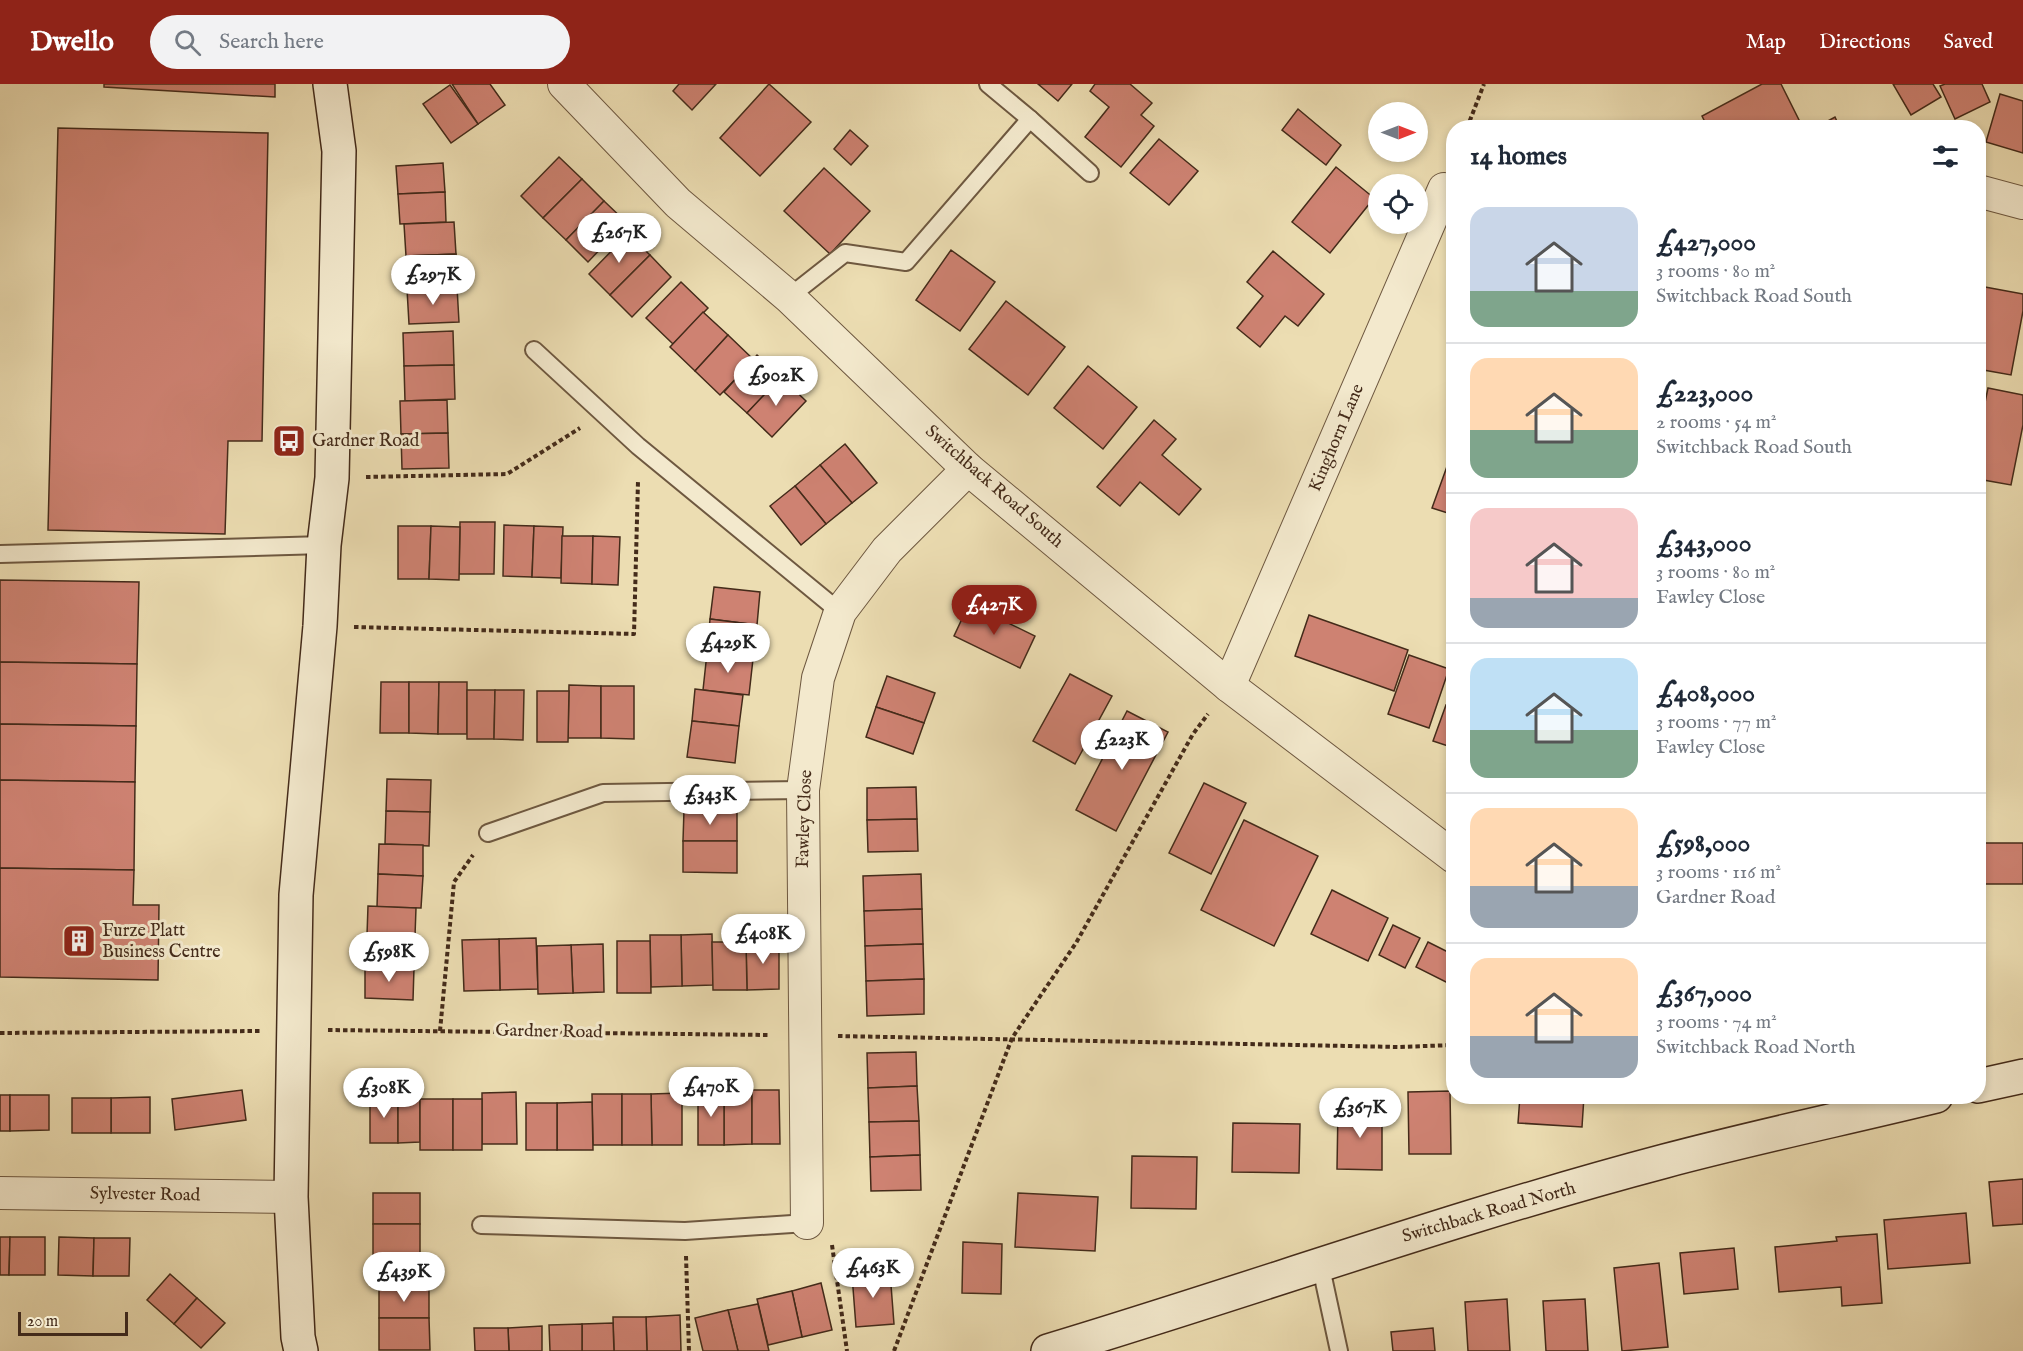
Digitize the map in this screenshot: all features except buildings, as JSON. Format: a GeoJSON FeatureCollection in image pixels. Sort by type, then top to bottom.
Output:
{"type":"FeatureCollection","features":[{"type":"Feature","properties":{"kind":"street"},"geometry":{"type":"LineString","coordinates":[[301,1351],[298,1337],[291,1197],[296,894],[320,626],[324,545],[332,478],[339,151],[330,84]]}},
{"type":"Feature","properties":{"kind":"street","name":"Switchback Road South"},"geometry":{"type":"LineString","coordinates":[[564,84],[678,203],[789,297],[968,469],[1229,686],[1446,851]]}},
{"type":"Feature","properties":{"kind":"street","name":"Kinghorn Lane"},"geometry":{"type":"LineString","coordinates":[[1229,686],[1444,189]]}},
{"type":"Feature","properties":{"kind":"street"},"geometry":{"type":"LineString","coordinates":[[1986,193],[2023,203]]}},
{"type":"Feature","properties":{"kind":"street","name":"Fawley Close"},"geometry":{"type":"LineString","coordinates":[[807,1223],[803,790],[818,678],[840,612],[887,550],[968,469]]}},
{"type":"Feature","properties":{"kind":"street"},"geometry":{"type":"LineString","coordinates":[[1986,1084],[2023,1076]]}},
{"type":"Feature","properties":{"kind":"street","name":"Switchback Road North"},"geometry":{"type":"LineString","coordinates":[[1048,1351],[1169,1314],[1320,1263],[1665,1161],[1903,1104]]}},
{"type":"Feature","properties":{"kind":"street","name":"Sylvester Road"},"geometry":{"type":"LineString","coordinates":[[0,1193],[291,1197]]}},
{"type":"Feature","properties":{"kind":"lane"},"geometry":{"type":"LineString","coordinates":[[988,84],[1090,172]]}},
{"type":"Feature","properties":{"kind":"lane"},"geometry":{"type":"LineString","coordinates":[[789,297],[845,253],[906,262],[1030,119]]}},
{"type":"Feature","properties":{"kind":"lane"},"geometry":{"type":"LineString","coordinates":[[534,350],[639,446],[840,612]]}},
{"type":"Feature","properties":{"kind":"lane"},"geometry":{"type":"LineString","coordinates":[[0,554],[324,545]]}},
{"type":"Feature","properties":{"kind":"lane"},"geometry":{"type":"LineString","coordinates":[[488,833],[603,793],[803,790]]}},
{"type":"Feature","properties":{"kind":"lane"},"geometry":{"type":"LineString","coordinates":[[481,1224],[686,1231],[807,1223]]}},
{"type":"Feature","properties":{"kind":"lane"},"geometry":{"type":"LineString","coordinates":[[1320,1263],[1339,1351]]}},
{"type":"Feature","properties":{"kind":"path"},"geometry":{"type":"LineString","coordinates":[[1470,120],[1484,84]]}},
{"type":"Feature","properties":{"kind":"path"},"geometry":{"type":"LineString","coordinates":[[332,478],[507,474],[603,413]]}},
{"type":"Feature","properties":{"kind":"path"},"geometry":{"type":"LineString","coordinates":[[320,626],[634,634],[639,446]]}},
{"type":"Feature","properties":{"kind":"path"},"geometry":{"type":"LineString","coordinates":[[894,1351],[1012,1038],[1076,943],[1193,734],[1229,686]]}},
{"type":"Feature","properties":{"kind":"path"},"geometry":{"type":"LineString","coordinates":[[440,1031],[454,882],[488,833]]}},
{"type":"Feature","properties":{"kind":"path","name":"Gardner Road"},"geometry":{"type":"LineString","coordinates":[[0,1033],[440,1031],[1012,1038],[1398,1047],[1446,1045]]}},
{"type":"Feature","properties":{"kind":"path"},"geometry":{"type":"LineString","coordinates":[[807,1223],[830,1229],[847,1351]]}},
{"type":"Feature","properties":{"kind":"path"},"geometry":{"type":"LineString","coordinates":[[686,1231],[689,1351]]}},
{"type":"Feature","properties":{"kind":"place","name":"Gardner Road"},"geometry":{"type":"Point","coordinates":[289,441]}},
{"type":"Feature","properties":{"kind":"place","name":"Furze Platt Business Centre"},"geometry":{"type":"Point","coordinates":[79,941]}}]}
